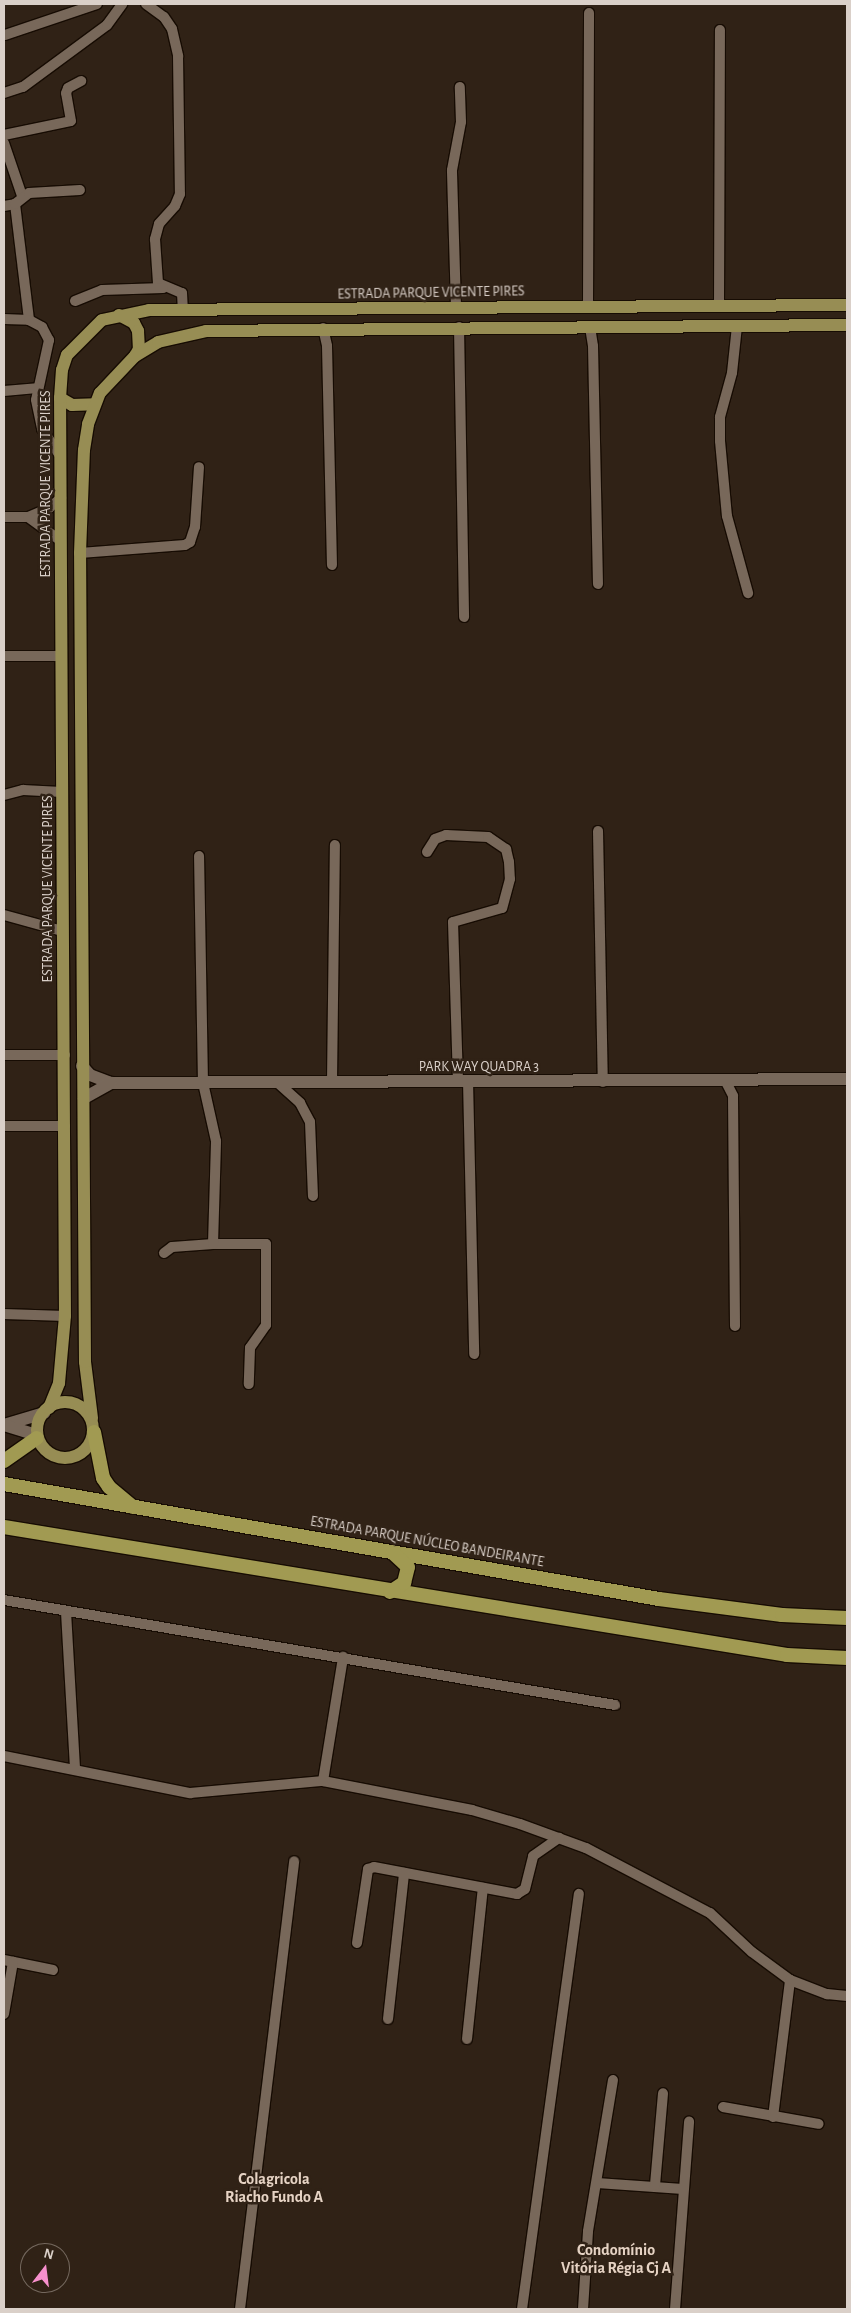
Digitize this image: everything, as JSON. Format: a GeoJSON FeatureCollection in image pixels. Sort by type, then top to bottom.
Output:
{"type":"FeatureCollection","features":[{"type":"Feature","properties":{"kind":"highway"},"geometry":{"type":"LineString","coordinates":[[94,1432],[103,1478],[118,1496],[138,1510]]}},
{"type":"Feature","properties":{"kind":"highway"},"geometry":{"type":"LineString","coordinates":[[4,1461],[37,1436]]}},
{"type":"Feature","properties":{"kind":"highway","name":"ESTRADA PARQUE NÚCLEO BANDEIRANTE"},"geometry":{"type":"LineString","coordinates":[[4,1484],[138,1510],[659,1599],[782,1615],[847,1618]]}},
{"type":"Feature","properties":{"kind":"highway"},"geometry":{"type":"LineString","coordinates":[[4,1527],[787,1656],[847,1658]]}},
{"type":"Feature","properties":{"kind":"highway"},"geometry":{"type":"LineString","coordinates":[[390,1592],[404,1583],[408,1567],[392,1552]]}},
{"type":"Feature","properties":{"kind":"main road","name":"ESTRADA PARQUE VICENTE PIRES"},"geometry":{"type":"LineString","coordinates":[[37,1436],[38,1421],[46,1411],[59,1383],[65,1316],[60,398],[62,370],[67,355],[89,330],[102,320],[119,314],[149,310],[719,304],[847,305]]}},
{"type":"Feature","properties":{"kind":"main road"},"geometry":{"type":"LineString","coordinates":[[119,314],[134,323],[138,331],[139,348],[135,356]]}},
{"type":"Feature","properties":{"kind":"main road"},"geometry":{"type":"LineString","coordinates":[[37,1436],[51,1454],[71,1457],[89,1446],[94,1432],[85,1362],[80,553],[84,450],[94,404],[110,380],[135,356],[158,342],[190,333],[323,328],[847,325]]}},
{"type":"Feature","properties":{"kind":"main road"},"geometry":{"type":"LineString","coordinates":[[60,398],[72,405],[94,404]]}},
{"type":"Feature","properties":{"kind":"main road"},"geometry":{"type":"LineString","coordinates":[[61,832],[73,826],[81,831]]}},
{"type":"Feature","properties":{"kind":"main road"},"geometry":{"type":"LineString","coordinates":[[46,1411],[62,1402],[76,1404],[92,1418]]}},
{"type":"Feature","properties":{"kind":"street"},"geometry":{"type":"LineString","coordinates":[[5,35],[96,4]]}},
{"type":"Feature","properties":{"kind":"street"},"geometry":{"type":"LineString","coordinates":[[4,93],[23,86],[102,29],[122,4]]}},
{"type":"Feature","properties":{"kind":"street"},"geometry":{"type":"LineString","coordinates":[[146,4],[164,17],[172,29],[178,56],[180,194],[175,206],[159,224],[155,239],[157,278],[163,288]]}},
{"type":"Feature","properties":{"kind":"street"},"geometry":{"type":"LineString","coordinates":[[588,306],[589,13]]}},
{"type":"Feature","properties":{"kind":"street"},"geometry":{"type":"LineString","coordinates":[[719,304],[720,30]]}},
{"type":"Feature","properties":{"kind":"street"},"geometry":{"type":"LineString","coordinates":[[4,135],[71,121],[66,93],[68,88],[81,81]]}},
{"type":"Feature","properties":{"kind":"street"},"geometry":{"type":"LineString","coordinates":[[456,307],[452,170],[461,122],[460,88]]}},
{"type":"Feature","properties":{"kind":"street"},"geometry":{"type":"LineString","coordinates":[[4,143],[19,200],[30,320]]}},
{"type":"Feature","properties":{"kind":"street"},"geometry":{"type":"LineString","coordinates":[[4,206],[19,200],[80,190]]}},
{"type":"Feature","properties":{"kind":"street"},"geometry":{"type":"LineString","coordinates":[[74,301],[102,290],[163,288],[182,293],[183,311]]}},
{"type":"Feature","properties":{"kind":"street"},"geometry":{"type":"LineString","coordinates":[[4,319],[30,320],[42,327],[49,340],[37,388],[42,429],[60,456]]}},
{"type":"Feature","properties":{"kind":"street"},"geometry":{"type":"LineString","coordinates":[[737,326],[732,373],[720,417],[720,441],[727,516],[748,593]]}},
{"type":"Feature","properties":{"kind":"street"},"geometry":{"type":"LineString","coordinates":[[458,327],[461,345],[464,617]]}},
{"type":"Feature","properties":{"kind":"street"},"geometry":{"type":"LineString","coordinates":[[590,327],[593,346],[598,584]]}},
{"type":"Feature","properties":{"kind":"street"},"geometry":{"type":"LineString","coordinates":[[323,328],[327,346],[332,565]]}},
{"type":"Feature","properties":{"kind":"street"},"geometry":{"type":"LineString","coordinates":[[4,391],[37,388]]}},
{"type":"Feature","properties":{"kind":"street"},"geometry":{"type":"LineString","coordinates":[[80,553],[185,545],[190,542],[195,527],[199,467]]}},
{"type":"Feature","properties":{"kind":"street"},"geometry":{"type":"LineString","coordinates":[[4,517],[28,517],[49,508],[61,498]]}},
{"type":"Feature","properties":{"kind":"street"},"geometry":{"type":"LineString","coordinates":[[28,517],[49,529],[60,540]]}},
{"type":"Feature","properties":{"kind":"street"},"geometry":{"type":"LineString","coordinates":[[4,656],[61,656]]}},
{"type":"Feature","properties":{"kind":"street"},"geometry":{"type":"LineString","coordinates":[[4,795],[23,790],[62,792]]}},
{"type":"Feature","properties":{"kind":"street"},"geometry":{"type":"LineString","coordinates":[[598,831],[603,1082]]}},
{"type":"Feature","properties":{"kind":"street"},"geometry":{"type":"LineString","coordinates":[[427,852],[435,838],[446,835],[488,836],[506,850],[509,862],[510,878],[502,908],[453,922],[463,1081],[474,1354]]}},
{"type":"Feature","properties":{"kind":"street"},"geometry":{"type":"LineString","coordinates":[[332,1082],[335,845]]}},
{"type":"Feature","properties":{"kind":"street"},"geometry":{"type":"LineString","coordinates":[[199,856],[203,1083],[216,1141],[213,1244]]}},
{"type":"Feature","properties":{"kind":"street"},"geometry":{"type":"LineString","coordinates":[[4,915],[62,931]]}},
{"type":"Feature","properties":{"kind":"street"},"geometry":{"type":"LineString","coordinates":[[4,1055],[65,1055]]}},
{"type":"Feature","properties":{"kind":"street","name":"PARK WAY QUADRA 3"},"geometry":{"type":"LineString","coordinates":[[82,1066],[90,1075],[111,1083],[603,1082],[847,1079]]}},
{"type":"Feature","properties":{"kind":"street"},"geometry":{"type":"LineString","coordinates":[[725,1080],[733,1096],[735,1326]]}},
{"type":"Feature","properties":{"kind":"street"},"geometry":{"type":"LineString","coordinates":[[733,1096],[742,1080]]}},
{"type":"Feature","properties":{"kind":"street","name":"PARK WAY QUADRA 3"},"geometry":{"type":"LineString","coordinates":[[84,1098],[111,1083]]}},
{"type":"Feature","properties":{"kind":"street"},"geometry":{"type":"LineString","coordinates":[[278,1083],[300,1103],[310,1122],[314,1196]]}},
{"type":"Feature","properties":{"kind":"street"},"geometry":{"type":"LineString","coordinates":[[4,1126],[65,1126]]}},
{"type":"Feature","properties":{"kind":"street"},"geometry":{"type":"LineString","coordinates":[[164,1253],[172,1247],[213,1244],[266,1244],[266,1325],[250,1348],[249,1384]]}},
{"type":"Feature","properties":{"kind":"street"},"geometry":{"type":"LineString","coordinates":[[4,1314],[65,1316]]}},
{"type":"Feature","properties":{"kind":"street"},"geometry":{"type":"LineString","coordinates":[[37,1436],[4,1425],[46,1411]]}},
{"type":"Feature","properties":{"kind":"street"},"geometry":{"type":"LineString","coordinates":[[4,1600],[615,1705]]}},
{"type":"Feature","properties":{"kind":"street"},"geometry":{"type":"LineString","coordinates":[[66,1612],[75,1770]]}},
{"type":"Feature","properties":{"kind":"street"},"geometry":{"type":"LineString","coordinates":[[323,1781],[343,1657]]}},
{"type":"Feature","properties":{"kind":"street"},"geometry":{"type":"LineString","coordinates":[[4,1756],[190,1793],[323,1781],[472,1810],[586,1848],[710,1913],[752,1952],[790,1980],[827,1994],[847,1996]]}},
{"type":"Feature","properties":{"kind":"street"},"geometry":{"type":"LineString","coordinates":[[357,1944],[368,1869],[374,1867],[517,1894],[525,1889],[533,1856],[559,1838]]}},
{"type":"Feature","properties":{"kind":"street"},"geometry":{"type":"LineString","coordinates":[[240,2309],[294,1861]]}},
{"type":"Feature","properties":{"kind":"street"},"geometry":{"type":"LineString","coordinates":[[388,2019],[404,1873]]}},
{"type":"Feature","properties":{"kind":"street"},"geometry":{"type":"LineString","coordinates":[[467,2039],[483,1888]]}},
{"type":"Feature","properties":{"kind":"street"},"geometry":{"type":"LineString","coordinates":[[522,2309],[579,1894]]}},
{"type":"Feature","properties":{"kind":"street"},"geometry":{"type":"LineString","coordinates":[[4,2014],[8,1961],[53,1970]]}},
{"type":"Feature","properties":{"kind":"street"},"geometry":{"type":"LineString","coordinates":[[773,2117],[790,1980]]}},
{"type":"Feature","properties":{"kind":"street"},"geometry":{"type":"LineString","coordinates":[[583,2309],[588,2231],[613,2080]]}},
{"type":"Feature","properties":{"kind":"street"},"geometry":{"type":"LineString","coordinates":[[655,2185],[663,2093]]}},
{"type":"Feature","properties":{"kind":"street"},"geometry":{"type":"LineString","coordinates":[[723,2106],[773,2117],[819,2124]]}},
{"type":"Feature","properties":{"kind":"street"},"geometry":{"type":"LineString","coordinates":[[675,2309],[689,2122]]}},
{"type":"Feature","properties":{"kind":"street"},"geometry":{"type":"LineString","coordinates":[[597,2182],[655,2185],[683,2189]]}},
{"type":"Feature","properties":{"kind":"district","name":"Colagricola Riacho Fundo A"},"geometry":{"type":"Point","coordinates":[274,2188]}},
{"type":"Feature","properties":{"kind":"district","name":"Condomínio Vitória Régia Cj A"},"geometry":{"type":"Point","coordinates":[616,2259]}}]}
